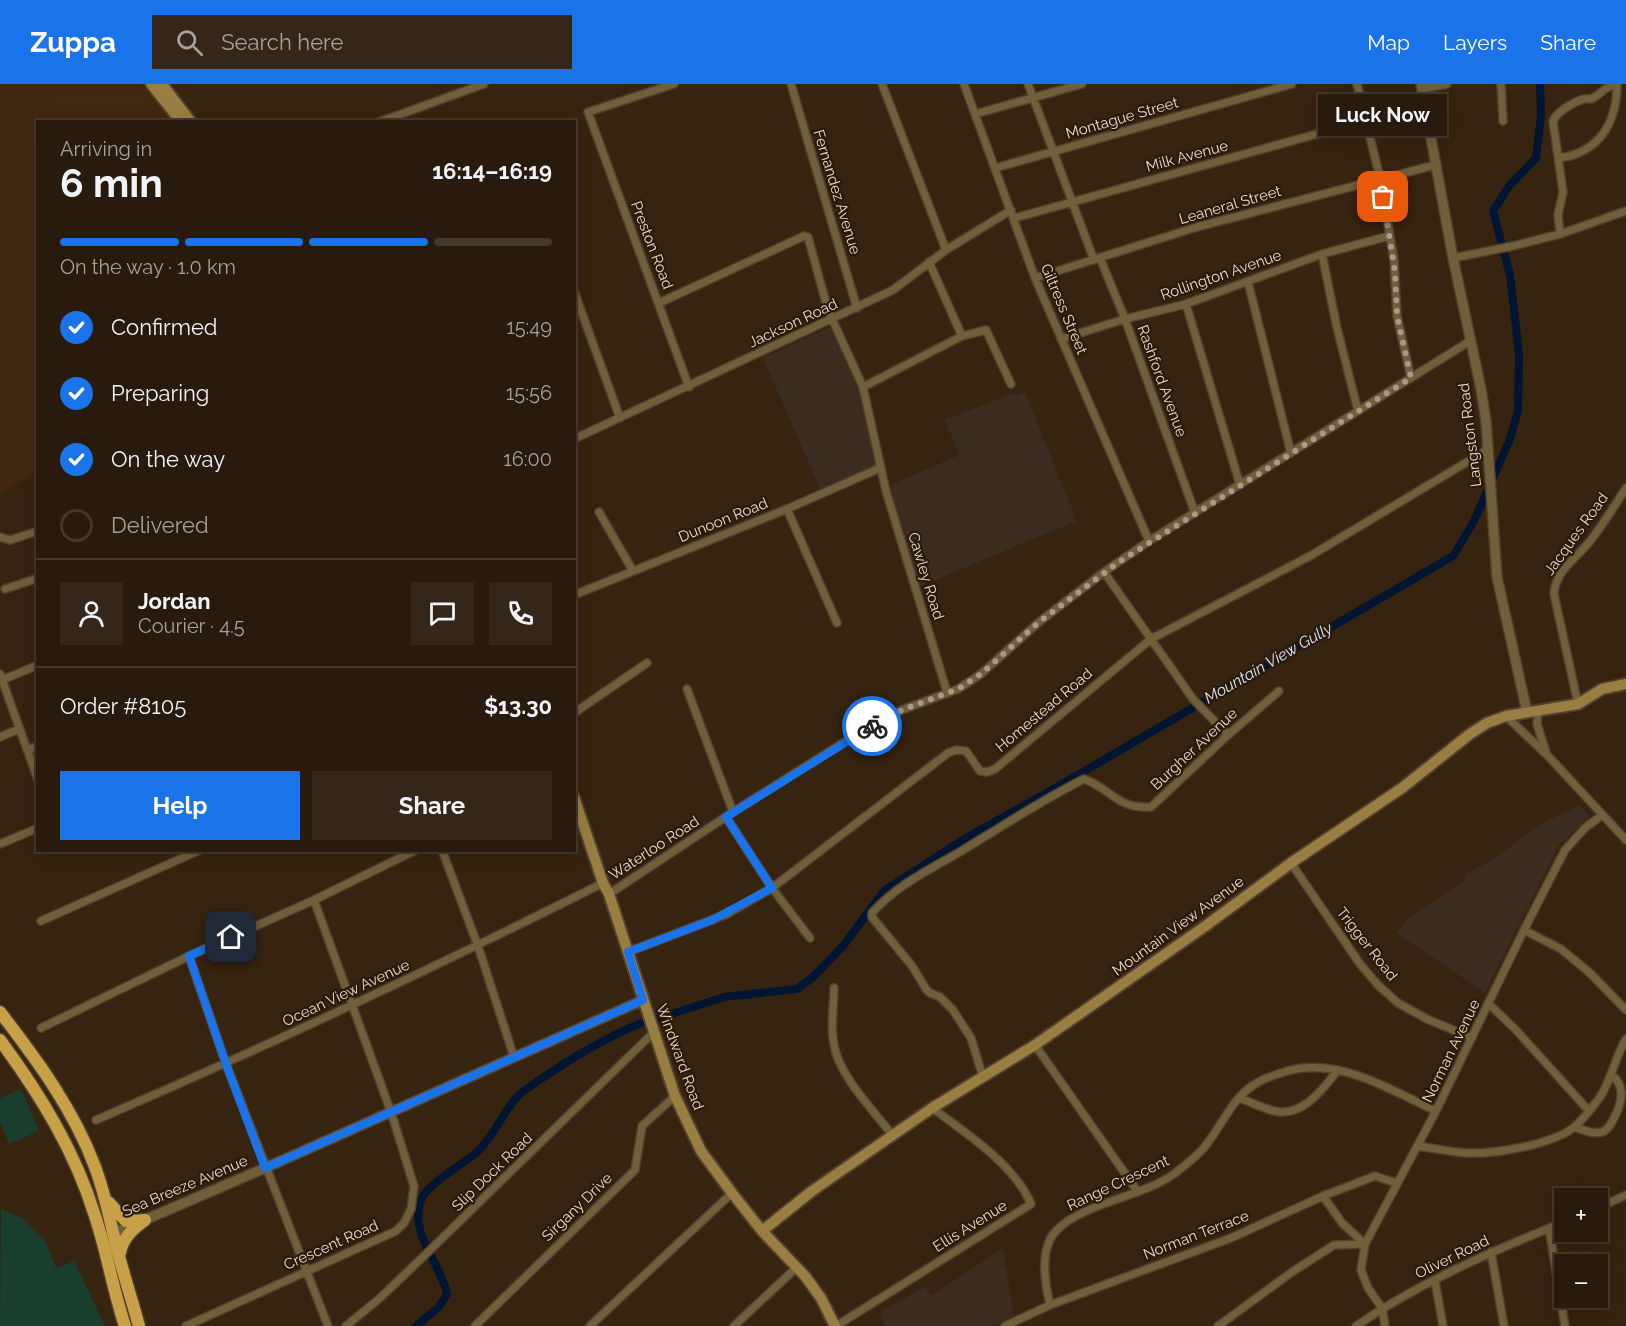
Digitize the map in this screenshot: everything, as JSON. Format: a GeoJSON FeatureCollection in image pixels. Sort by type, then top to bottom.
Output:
{"type":"FeatureCollection","features":[{"type":"Feature","properties":{"kind":"highway"},"geometry":{"type":"LineString","coordinates":[[0,1012],[54,1085],[78,1127],[107,1201],[119,1258],[140,1326]]}},
{"type":"Feature","properties":{"kind":"highway"},"geometry":{"type":"LineString","coordinates":[[0,1040],[31,1082],[58,1128],[77,1168],[96,1216],[125,1326]]}},
{"type":"Feature","properties":{"kind":"highway"},"geometry":{"type":"LineString","coordinates":[[107,1201],[126,1221],[145,1220]]}},
{"type":"Feature","properties":{"kind":"highway"},"geometry":{"type":"LineString","coordinates":[[119,1258],[121,1245],[130,1232],[145,1220]]}},
{"type":"Feature","properties":{"kind":"main road"},"geometry":{"type":"LineString","coordinates":[[151,84],[179,120]]}},
{"type":"Feature","properties":{"kind":"main road"},"geometry":{"type":"LineString","coordinates":[[162,84],[189,120]]}},
{"type":"Feature","properties":{"kind":"main road","name":"Mountain View Avenue"},"geometry":{"type":"LineString","coordinates":[[762,1230],[812,1191],[932,1108],[1035,1046],[1204,927],[1290,863],[1395,793],[1487,723],[1506,716],[1578,704],[1602,689],[1626,684]]}},
{"type":"Feature","properties":{"kind":"main road","name":"Windward Road"},"geometry":{"type":"LineString","coordinates":[[576,803],[603,883],[609,894],[675,1096],[701,1151],[762,1230],[797,1267],[821,1298],[836,1326]]}},
{"type":"Feature","properties":{"kind":"street"},"geometry":{"type":"LineString","coordinates":[[385,120],[484,84]]}},
{"type":"Feature","properties":{"kind":"street","name":"Preston Road"},"geometry":{"type":"LineString","coordinates":[[674,84],[588,112],[689,387]]}},
{"type":"Feature","properties":{"kind":"street","name":"Fernandez Avenue"},"geometry":{"type":"LineString","coordinates":[[791,84],[857,308]]}},
{"type":"Feature","properties":{"kind":"street"},"geometry":{"type":"LineString","coordinates":[[882,84],[946,250]]}},
{"type":"Feature","properties":{"kind":"street","name":"Giltress Street"},"geometry":{"type":"LineString","coordinates":[[964,84],[1015,218],[1035,278],[1149,541]]}},
{"type":"Feature","properties":{"kind":"street","name":"Rashford Avenue"},"geometry":{"type":"LineString","coordinates":[[1028,84],[1072,202],[1125,319],[1195,513]]}},
{"type":"Feature","properties":{"kind":"street"},"geometry":{"type":"LineString","coordinates":[[975,114],[1082,84]]}},
{"type":"Feature","properties":{"kind":"street","name":"Montague Street"},"geometry":{"type":"LineString","coordinates":[[995,168],[1292,84]]}},
{"type":"Feature","properties":{"kind":"street"},"geometry":{"type":"LineString","coordinates":[[1357,84],[1380,178],[1396,284],[1397,316],[1411,378]]}},
{"type":"Feature","properties":{"kind":"street"},"geometry":{"type":"LineString","coordinates":[[1422,86],[1447,84]]}},
{"type":"Feature","properties":{"kind":"street"},"geometry":{"type":"LineString","coordinates":[[1500,84],[1503,121]]}},
{"type":"Feature","properties":{"kind":"street","name":"Langston Road"},"geometry":{"type":"LineString","coordinates":[[1422,86],[1435,165],[1486,421],[1497,577],[1533,711]]}},
{"type":"Feature","properties":{"kind":"street"},"geometry":{"type":"LineString","coordinates":[[1560,158],[1593,145],[1604,135],[1614,114],[1617,86],[1604,88],[1592,98],[1583,99],[1554,117],[1563,192],[1558,215],[1560,234]]}},
{"type":"Feature","properties":{"kind":"street","name":"Milk Avenue"},"geometry":{"type":"LineString","coordinates":[[1015,218],[1367,120]]}},
{"type":"Feature","properties":{"kind":"street","name":"Leaneral Street"},"geometry":{"type":"LineString","coordinates":[[1035,278],[1197,227],[1435,165]]}},
{"type":"Feature","properties":{"kind":"street","name":"Jackson Road"},"geometry":{"type":"LineString","coordinates":[[576,438],[893,290],[946,250],[1011,210]]}},
{"type":"Feature","properties":{"kind":"street"},"geometry":{"type":"LineString","coordinates":[[1453,258],[1560,234],[1626,211]]}},
{"type":"Feature","properties":{"kind":"street","name":"Cawley Road"},"geometry":{"type":"LineString","coordinates":[[659,303],[806,236],[832,320],[863,387],[880,468],[947,692]]}},
{"type":"Feature","properties":{"kind":"street","name":"Rollington Avenue"},"geometry":{"type":"LineString","coordinates":[[1061,339],[1125,319],[1186,304],[1322,254],[1389,236]]}},
{"type":"Feature","properties":{"kind":"street"},"geometry":{"type":"LineString","coordinates":[[1322,254],[1358,411]]}},
{"type":"Feature","properties":{"kind":"street"},"geometry":{"type":"LineString","coordinates":[[929,262],[962,336]]}},
{"type":"Feature","properties":{"kind":"street"},"geometry":{"type":"LineString","coordinates":[[1248,282],[1291,453]]}},
{"type":"Feature","properties":{"kind":"street"},"geometry":{"type":"LineString","coordinates":[[576,297],[620,418]]}},
{"type":"Feature","properties":{"kind":"street"},"geometry":{"type":"LineString","coordinates":[[1186,304],[1240,485]]}},
{"type":"Feature","properties":{"kind":"street"},"geometry":{"type":"LineString","coordinates":[[863,387],[962,336],[986,330],[1011,384]]}},
{"type":"Feature","properties":{"kind":"street","name":"Waterloo Road"},"geometry":{"type":"LineString","coordinates":[[609,894],[854,736],[902,710],[958,689],[981,674],[1039,622],[1149,541],[1470,341]]}},
{"type":"Feature","properties":{"kind":"street","name":"Homestead Road"},"geometry":{"type":"LineString","coordinates":[[628,952],[708,922],[772,888],[948,753],[956,750],[966,751],[980,771],[987,772],[995,769],[1151,639],[1310,556],[1487,450]]}},
{"type":"Feature","properties":{"kind":"street","name":"Dunoon Road"},"geometry":{"type":"LineString","coordinates":[[576,595],[880,468]]}},
{"type":"Feature","properties":{"kind":"street","name":"Jacques Road"},"geometry":{"type":"LineString","coordinates":[[1578,704],[1554,586],[1560,574],[1598,531],[1626,488]]}},
{"type":"Feature","properties":{"kind":"street"},"geometry":{"type":"LineString","coordinates":[[787,508],[837,623]]}},
{"type":"Feature","properties":{"kind":"street"},"geometry":{"type":"LineString","coordinates":[[599,512],[633,571]]}},
{"type":"Feature","properties":{"kind":"street"},"geometry":{"type":"LineString","coordinates":[[0,537],[10,540],[36,532]]}},
{"type":"Feature","properties":{"kind":"street"},"geometry":{"type":"LineString","coordinates":[[1104,572],[1193,699],[1228,735]]}},
{"type":"Feature","properties":{"kind":"street"},"geometry":{"type":"LineString","coordinates":[[5,589],[36,579]]}},
{"type":"Feature","properties":{"kind":"street"},"geometry":{"type":"LineString","coordinates":[[576,712],[647,663]]}},
{"type":"Feature","properties":{"kind":"street"},"geometry":{"type":"LineString","coordinates":[[36,666],[1,677],[36,775]]}},
{"type":"Feature","properties":{"kind":"street"},"geometry":{"type":"LineString","coordinates":[[687,689],[734,812]]}},
{"type":"Feature","properties":{"kind":"street","name":"Burgher Avenue"},"geometry":{"type":"LineString","coordinates":[[983,1077],[970,1038],[953,1010],[940,997],[926,989],[884,929],[872,917],[872,913],[885,898],[902,886],[1042,801],[1084,779],[1091,781],[1120,803],[1134,807],[1151,807],[1279,691]]}},
{"type":"Feature","properties":{"kind":"street"},"geometry":{"type":"LineString","coordinates":[[1533,711],[1542,743],[1549,757]]}},
{"type":"Feature","properties":{"kind":"street"},"geometry":{"type":"LineString","coordinates":[[1506,716],[1549,757],[1626,840]]}},
{"type":"Feature","properties":{"kind":"street"},"geometry":{"type":"LineString","coordinates":[[0,737],[20,729]]}},
{"type":"Feature","properties":{"kind":"street"},"geometry":{"type":"LineString","coordinates":[[27,750],[36,747]]}},
{"type":"Feature","properties":{"kind":"street","name":"Norman Avenue"},"geometry":{"type":"LineString","coordinates":[[1382,1308],[1368,1288],[1361,1270],[1365,1244],[1436,1111],[1565,850],[1585,828],[1602,815]]}},
{"type":"Feature","properties":{"kind":"street"},"geometry":{"type":"LineString","coordinates":[[726,817],[772,888],[810,938]]}},
{"type":"Feature","properties":{"kind":"street"},"geometry":{"type":"LineString","coordinates":[[0,844],[36,829]]}},
{"type":"Feature","properties":{"kind":"street"},"geometry":{"type":"LineString","coordinates":[[41,921],[196,852]]}},
{"type":"Feature","properties":{"kind":"street"},"geometry":{"type":"LineString","coordinates":[[41,1028],[412,852]]}},
{"type":"Feature","properties":{"kind":"street"},"geometry":{"type":"LineString","coordinates":[[443,852],[478,946],[514,1057]]}},
{"type":"Feature","properties":{"kind":"street","name":"Trigger Road"},"geometry":{"type":"LineString","coordinates":[[1290,863],[1360,964],[1378,985],[1398,1003],[1427,1019],[1472,1038]]}},
{"type":"Feature","properties":{"kind":"street","name":"Ocean View Avenue"},"geometry":{"type":"LineString","coordinates":[[96,1120],[226,1064],[353,1005],[603,883]]}},
{"type":"Feature","properties":{"kind":"street","name":"Crescent Road"},"geometry":{"type":"LineString","coordinates":[[186,1326],[396,1231],[404,1223],[411,1209],[414,1186],[391,1112],[314,900]]}},
{"type":"Feature","properties":{"kind":"street"},"geometry":{"type":"LineString","coordinates":[[1524,930],[1561,949],[1590,973],[1626,1010]]}},
{"type":"Feature","properties":{"kind":"street"},"geometry":{"type":"LineString","coordinates":[[189,956],[265,1168],[328,1326]]}},
{"type":"Feature","properties":{"kind":"street"},"geometry":{"type":"LineString","coordinates":[[834,988],[833,1043],[836,1056],[844,1071],[893,1136]]}},
{"type":"Feature","properties":{"kind":"street","name":"Sea Breeze Avenue"},"geometry":{"type":"LineString","coordinates":[[101,1239],[643,1000]]}},
{"type":"Feature","properties":{"kind":"street"},"geometry":{"type":"LineString","coordinates":[[1489,1004],[1516,1030],[1589,1111]]}},
{"type":"Feature","properties":{"kind":"street","name":"Slip Dock Road"},"geometry":{"type":"LineString","coordinates":[[346,1326],[380,1298],[436,1245],[653,1033]]}},
{"type":"Feature","properties":{"kind":"street"},"geometry":{"type":"LineString","coordinates":[[1417,1146],[1467,1153],[1517,1149],[1555,1138],[1574,1127],[1601,1095],[1612,1075],[1619,1051],[1626,1039]]}},
{"type":"Feature","properties":{"kind":"street"},"geometry":{"type":"LineString","coordinates":[[1035,1046],[1138,1192]]}},
{"type":"Feature","properties":{"kind":"street","name":"Range Crescent"},"geometry":{"type":"LineString","coordinates":[[1050,1305],[1046,1281],[1046,1252],[1048,1240],[1056,1230],[1072,1218],[1138,1192],[1173,1175],[1202,1150],[1239,1098],[1252,1085],[1269,1077],[1303,1068],[1338,1070],[1361,1077],[1436,1111]]}},
{"type":"Feature","properties":{"kind":"street"},"geometry":{"type":"LineString","coordinates":[[1239,1098],[1275,1111],[1295,1110],[1317,1095],[1338,1070]]}},
{"type":"Feature","properties":{"kind":"street"},"geometry":{"type":"LineString","coordinates":[[1574,1127],[1601,1133],[1610,1127],[1621,1104],[1622,1095],[1617,1079],[1612,1075]]}},
{"type":"Feature","properties":{"kind":"street","name":"Sirgany Drive"},"geometry":{"type":"LineString","coordinates":[[475,1326],[635,1170],[642,1126],[675,1096]]}},
{"type":"Feature","properties":{"kind":"street","name":"Ellis Avenue"},"geometry":{"type":"LineString","coordinates":[[836,1326],[1031,1204],[1018,1179],[967,1134],[932,1108]]}},
{"type":"Feature","properties":{"kind":"street","name":"Norman Terrace"},"geometry":{"type":"LineString","coordinates":[[1005,1326],[1050,1305],[1231,1238],[1323,1196],[1375,1176],[1396,1183]]}},
{"type":"Feature","properties":{"kind":"street"},"geometry":{"type":"LineString","coordinates":[[590,1326],[732,1193]]}},
{"type":"Feature","properties":{"kind":"street"},"geometry":{"type":"LineString","coordinates":[[1323,1196],[1342,1223],[1365,1244]]}},
{"type":"Feature","properties":{"kind":"street"},"geometry":{"type":"LineString","coordinates":[[1608,1204],[1626,1196]]}},
{"type":"Feature","properties":{"kind":"street","name":"Oliver Road"},"geometry":{"type":"LineString","coordinates":[[1356,1326],[1412,1291],[1491,1252],[1554,1226]]}},
{"type":"Feature","properties":{"kind":"street"},"geometry":{"type":"LineString","coordinates":[[1549,1228],[1565,1326]]}},
{"type":"Feature","properties":{"kind":"street"},"geometry":{"type":"LineString","coordinates":[[1218,1326],[1292,1272],[1334,1245],[1365,1244]]}},
{"type":"Feature","properties":{"kind":"street"},"geometry":{"type":"LineString","coordinates":[[1491,1252],[1504,1326]]}},
{"type":"Feature","properties":{"kind":"street"},"geometry":{"type":"LineString","coordinates":[[734,1326],[797,1267]]}},
{"type":"Feature","properties":{"kind":"street"},"geometry":{"type":"LineString","coordinates":[[1435,1281],[1443,1326]]}},
{"type":"Feature","properties":{"kind":"street"},"geometry":{"type":"LineString","coordinates":[[1382,1308],[1385,1326]]}},
{"type":"Feature","properties":{"kind":"shaded area"},"geometry":{"type":"Polygon","coordinates":[[[0,84],[141,84],[171,120],[36,120],[36,474],[0,494],[0,84]]]}},
{"type":"Feature","properties":{"kind":"shaded area"},"geometry":{"type":"Polygon","coordinates":[[[833,326],[862,396],[877,470],[822,493],[763,358],[833,326]]]}},
{"type":"Feature","properties":{"kind":"shaded area"},"geometry":{"type":"Polygon","coordinates":[[[1025,392],[1077,521],[918,587],[886,487],[959,455],[945,420],[1014,393],[1016,396],[1025,392]]]}},
{"type":"Feature","properties":{"kind":"shaded area"},"geometry":{"type":"Polygon","coordinates":[[[1580,805],[1590,818],[1559,845],[1485,993],[1396,933],[1408,919],[1464,881],[1466,874],[1489,862],[1541,824],[1580,805]]]}},
{"type":"Feature","properties":{"kind":"shaded area"},"geometry":{"type":"Polygon","coordinates":[[[1003,1248],[1014,1316],[996,1326],[885,1326],[880,1312],[925,1287],[931,1296],[1003,1248]]]}},
{"type":"Feature","properties":{"kind":"green space"},"geometry":{"type":"Polygon","coordinates":[[[21,1089],[39,1131],[9,1144],[0,1121],[0,1098],[21,1089]]]}},
{"type":"Feature","properties":{"kind":"green space"},"geometry":{"type":"Polygon","coordinates":[[[1,1209],[22,1218],[45,1241],[56,1268],[74,1261],[105,1326],[0,1326],[1,1209]]]}},
{"type":"Feature","properties":{"kind":"waterway","name":"Mountain View Gully"},"geometry":{"type":"LineString","coordinates":[[659,1018],[724,997],[797,989],[813,977],[843,946],[885,890],[961,841],[1453,556],[1474,521],[1510,439],[1518,411],[1519,354],[1510,275],[1493,211],[1509,186],[1536,158],[1541,115],[1540,84]]}},
{"type":"Feature","properties":{"kind":"waterway","name":"Mountain View Gully"},"geometry":{"type":"LineString","coordinates":[[416,1326],[439,1307],[447,1294],[419,1225],[418,1213],[424,1194],[437,1181],[482,1147],[518,1095],[588,1049],[641,1023]]}},
{"type":"Feature","properties":{"kind":"way so far"},"geometry":{"type":"LineString","coordinates":[[872,726],[902,710],[958,689],[981,674],[1039,622],[1149,541],[1411,378],[1397,316],[1394,260],[1383,197]]}},
{"type":"Feature","properties":{"kind":"place","name":"Luck Now"},"geometry":{"type":"Point","coordinates":[1383,197]}},
{"type":"Feature","properties":{"kind":"route"},"geometry":{"type":"LineString","coordinates":[[231,937],[189,956],[265,1168],[643,1000],[628,952],[727,914],[772,888],[726,817],[872,726]]}}]}
